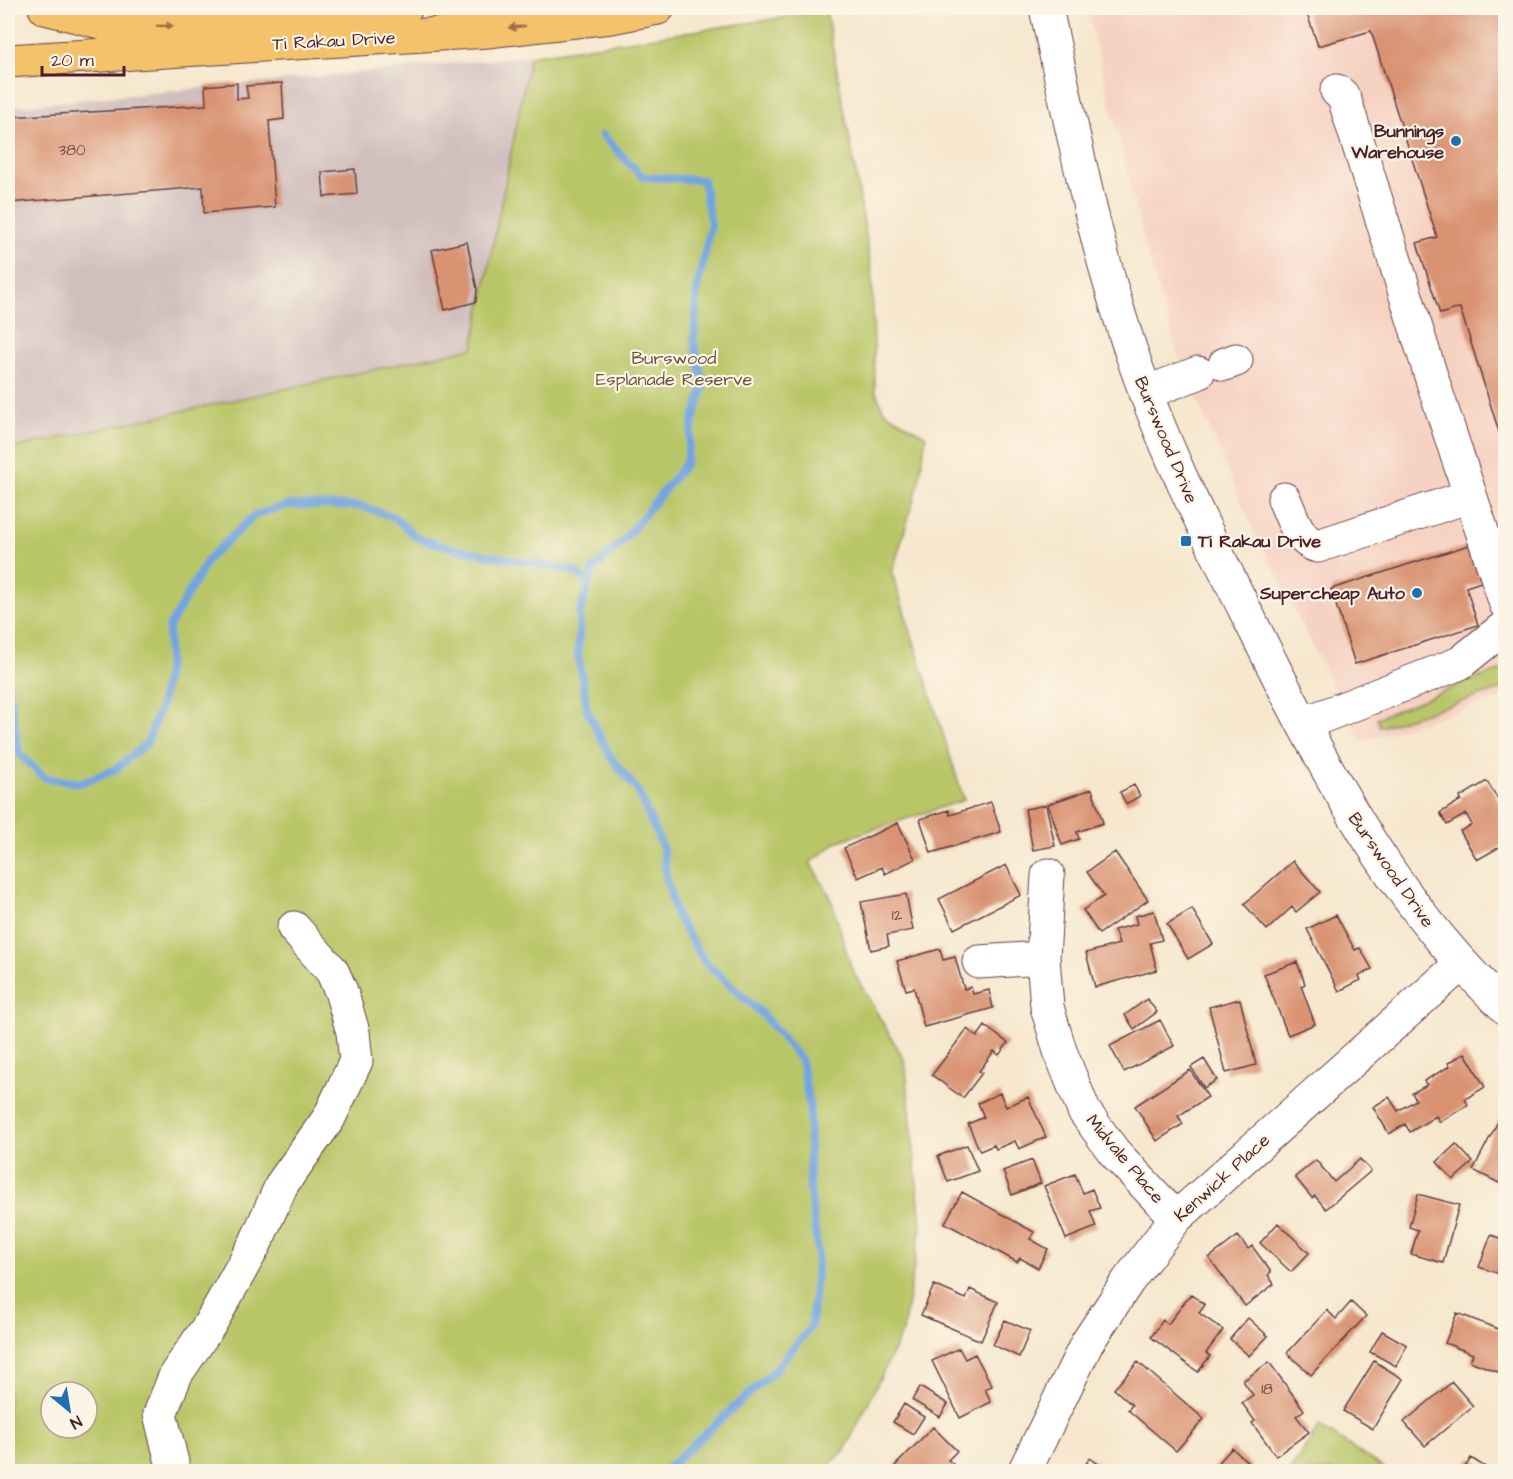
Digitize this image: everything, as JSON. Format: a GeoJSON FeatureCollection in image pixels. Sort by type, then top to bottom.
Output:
{"type":"FeatureCollection","features":[{"type":"Feature","properties":{"kind":"main road"},"geometry":{"type":"LineString","coordinates":[[45,8],[108,24],[196,27],[294,19],[309,22],[320,41]]}},
{"type":"Feature","properties":{"kind":"main road"},"geometry":{"type":"LineString","coordinates":[[320,41],[328,27],[344,19],[406,8]]}},
{"type":"Feature","properties":{"kind":"main road","name":"Ti Rakau Drive"},"geometry":{"type":"LineString","coordinates":[[8,61],[488,31],[612,17],[658,8]]}},
{"type":"Feature","properties":{"kind":"street","name":"Burswood Drive"},"geometry":{"type":"LineString","coordinates":[[1046,8],[1091,220],[1114,302],[1145,393],[1177,472],[1303,724],[1349,809],[1384,865],[1424,920],[1461,964],[1506,1008]]}},
{"type":"Feature","properties":{"kind":"street"},"geometry":{"type":"LineString","coordinates":[[1337,91],[1342,94],[1345,101],[1506,604]]}},
{"type":"Feature","properties":{"kind":"street"},"geometry":{"type":"LineString","coordinates":[[1145,393],[1220,366]]}},
{"type":"Feature","properties":{"kind":"street"},"geometry":{"type":"LineString","coordinates":[[1284,499],[1302,538],[1311,545],[1318,546],[1470,496]]}},
{"type":"Feature","properties":{"kind":"street"},"geometry":{"type":"LineString","coordinates":[[1303,724],[1460,663],[1506,626]]}},
{"type":"Feature","properties":{"kind":"street","name":"Midvale Place"},"geometry":{"type":"LineString","coordinates":[[1048,874],[1043,958],[1047,1007],[1060,1052],[1084,1111],[1114,1152],[1176,1218]]}},
{"type":"Feature","properties":{"kind":"street"},"geometry":{"type":"LineString","coordinates":[[172,1472],[172,1462],[160,1413],[177,1374],[210,1324],[255,1244],[282,1184],[328,1118],[356,1061],[353,1032],[332,970],[294,928]]}},
{"type":"Feature","properties":{"kind":"street"},"geometry":{"type":"LineString","coordinates":[[979,962],[1043,958]]}},
{"type":"Feature","properties":{"kind":"street","name":"Kenwick Place"},"geometry":{"type":"LineString","coordinates":[[1024,1472],[1088,1342],[1128,1281],[1176,1218],[1461,964]]}},
{"type":"Feature","properties":{"kind":"shaded area"},"geometry":{"type":"Polygon","coordinates":[[[1087,8],[1505,8],[1505,696],[1361,741],[1250,522],[1179,357],[1146,249],[1087,8]]]}},
{"type":"Feature","properties":{"kind":"shaded area"},"geometry":{"type":"Polygon","coordinates":[[[530,56],[473,348],[8,449],[8,107],[530,56]]]}},
{"type":"Feature","properties":{"kind":"green space","name":"Burswood Esplanade Reserve"},"geometry":{"type":"Polygon","coordinates":[[[826,11],[872,274],[875,390],[884,411],[926,436],[919,482],[892,573],[964,800],[838,841],[810,863],[830,896],[852,970],[905,1061],[921,1225],[903,1331],[845,1450],[823,1471],[8,1471],[8,449],[473,348],[530,56],[826,11]]]}},
{"type":"Feature","properties":{"kind":"green space"},"geometry":{"type":"Polygon","coordinates":[[[1505,669],[1505,688],[1380,727],[1377,718],[1505,669]]]}},
{"type":"Feature","properties":{"kind":"green space"},"geometry":{"type":"Polygon","coordinates":[[[1319,1426],[1388,1471],[1290,1471],[1319,1426]]]}},
{"type":"Feature","properties":{"kind":"building","name":"Bunnings Warehouse"},"geometry":{"type":"Polygon","coordinates":[[[1305,8],[1506,8],[1506,454],[1460,308],[1440,314],[1417,243],[1437,237],[1371,31],[1318,46],[1305,8]]]}},
{"type":"Feature","properties":{"kind":"building"},"geometry":{"type":"Polygon","coordinates":[[[237,83],[237,99],[248,98],[246,86],[282,83],[284,119],[269,121],[275,207],[204,213],[203,187],[8,203],[8,117],[206,105],[205,86],[237,83]]]}},
{"type":"Feature","properties":{"kind":"building"},"geometry":{"type":"Polygon","coordinates":[[[355,169],[357,194],[324,197],[322,172],[355,169]]]}},
{"type":"Feature","properties":{"kind":"building"},"geometry":{"type":"Polygon","coordinates":[[[467,242],[477,289],[476,302],[445,310],[432,250],[467,242]]]}},
{"type":"Feature","properties":{"kind":"building"},"geometry":{"type":"Polygon","coordinates":[[[1469,545],[1481,582],[1466,587],[1478,625],[1355,664],[1331,589],[1469,545]]]}},
{"type":"Feature","properties":{"kind":"building"},"geometry":{"type":"Polygon","coordinates":[[[1487,781],[1506,813],[1506,850],[1503,845],[1477,860],[1460,831],[1472,825],[1466,814],[1447,825],[1440,813],[1461,800],[1460,797],[1487,781]]]}},
{"type":"Feature","properties":{"kind":"building"},"geometry":{"type":"Polygon","coordinates":[[[1134,785],[1140,796],[1126,804],[1120,792],[1134,785]]]}},
{"type":"Feature","properties":{"kind":"building"},"geometry":{"type":"Polygon","coordinates":[[[1092,789],[1103,823],[1077,832],[1079,839],[1062,845],[1048,804],[1092,789]]]}},
{"type":"Feature","properties":{"kind":"building"},"geometry":{"type":"Polygon","coordinates":[[[991,802],[1001,832],[931,853],[920,819],[949,810],[950,815],[991,802]]]}},
{"type":"Feature","properties":{"kind":"building"},"geometry":{"type":"Polygon","coordinates":[[[1046,805],[1055,846],[1033,850],[1025,809],[1046,805]]]}},
{"type":"Feature","properties":{"kind":"building"},"geometry":{"type":"Polygon","coordinates":[[[898,823],[915,859],[885,874],[882,867],[858,878],[844,848],[898,823]]]}},
{"type":"Feature","properties":{"kind":"building"},"geometry":{"type":"Polygon","coordinates":[[[1115,852],[1148,900],[1099,934],[1083,910],[1104,896],[1087,872],[1115,852]]]}},
{"type":"Feature","properties":{"kind":"building"},"geometry":{"type":"Polygon","coordinates":[[[1293,861],[1320,892],[1296,912],[1292,907],[1267,930],[1244,904],[1293,861]]]}},
{"type":"Feature","properties":{"kind":"building"},"geometry":{"type":"Polygon","coordinates":[[[1006,865],[1021,895],[954,929],[939,899],[1006,865]]]}},
{"type":"Feature","properties":{"kind":"building"},"geometry":{"type":"Polygon","coordinates":[[[906,894],[913,930],[887,935],[889,946],[871,950],[861,902],[906,894]]]}},
{"type":"Feature","properties":{"kind":"building"},"geometry":{"type":"Polygon","coordinates":[[[1192,909],[1213,944],[1188,959],[1167,924],[1192,909]]]}},
{"type":"Feature","properties":{"kind":"building"},"geometry":{"type":"Polygon","coordinates":[[[1154,911],[1162,940],[1150,943],[1157,970],[1095,987],[1086,953],[1119,944],[1114,930],[1137,924],[1135,916],[1154,911]]]}},
{"type":"Feature","properties":{"kind":"building"},"geometry":{"type":"Polygon","coordinates":[[[1336,915],[1355,950],[1360,948],[1372,969],[1359,976],[1361,980],[1339,991],[1307,929],[1336,915]]]}},
{"type":"Feature","properties":{"kind":"building"},"geometry":{"type":"Polygon","coordinates":[[[940,949],[943,960],[955,957],[964,989],[971,987],[973,994],[989,990],[993,1008],[924,1027],[914,988],[906,990],[897,961],[940,949]]]}},
{"type":"Feature","properties":{"kind":"building"},"geometry":{"type":"Polygon","coordinates":[[[1297,962],[1305,984],[1301,986],[1315,1024],[1288,1035],[1264,974],[1297,962]]]}},
{"type":"Feature","properties":{"kind":"building"},"geometry":{"type":"Polygon","coordinates":[[[1147,999],[1157,1012],[1134,1029],[1125,1015],[1147,999]]]}},
{"type":"Feature","properties":{"kind":"building"},"geometry":{"type":"Polygon","coordinates":[[[1240,999],[1256,1065],[1226,1073],[1209,1007],[1240,999]]]}},
{"type":"Feature","properties":{"kind":"building"},"geometry":{"type":"Polygon","coordinates":[[[1160,1020],[1174,1046],[1124,1072],[1110,1046],[1160,1020]]]}},
{"type":"Feature","properties":{"kind":"building"},"geometry":{"type":"Polygon","coordinates":[[[985,1026],[1008,1043],[999,1055],[994,1051],[979,1071],[982,1073],[963,1098],[932,1075],[967,1029],[977,1037],[985,1026]]]}},
{"type":"Feature","properties":{"kind":"building"},"geometry":{"type":"Polygon","coordinates":[[[1465,1053],[1485,1087],[1465,1099],[1468,1105],[1440,1122],[1436,1116],[1410,1132],[1405,1124],[1389,1134],[1373,1107],[1389,1097],[1398,1111],[1416,1100],[1412,1093],[1427,1085],[1424,1081],[1450,1066],[1448,1063],[1465,1053]]]}},
{"type":"Feature","properties":{"kind":"building"},"geometry":{"type":"Polygon","coordinates":[[[1204,1059],[1217,1080],[1204,1088],[1191,1067],[1204,1059]]]}},
{"type":"Feature","properties":{"kind":"building"},"geometry":{"type":"Polygon","coordinates":[[[1190,1070],[1208,1097],[1178,1116],[1183,1124],[1157,1141],[1135,1106],[1190,1070]]]}},
{"type":"Feature","properties":{"kind":"building"},"geometry":{"type":"Polygon","coordinates":[[[1000,1093],[1006,1107],[1028,1097],[1046,1137],[1019,1149],[1015,1141],[996,1149],[994,1145],[980,1151],[968,1124],[984,1117],[978,1103],[1000,1093]]]}},
{"type":"Feature","properties":{"kind":"building"},"geometry":{"type":"Polygon","coordinates":[[[1503,1112],[1506,1114],[1506,1175],[1501,1184],[1473,1170],[1503,1112]]]}},
{"type":"Feature","properties":{"kind":"building"},"geometry":{"type":"Polygon","coordinates":[[[1456,1144],[1473,1162],[1453,1180],[1437,1162],[1456,1144]]]}},
{"type":"Feature","properties":{"kind":"building"},"geometry":{"type":"Polygon","coordinates":[[[967,1145],[978,1171],[948,1182],[938,1156],[967,1145]]]}},
{"type":"Feature","properties":{"kind":"building"},"geometry":{"type":"Polygon","coordinates":[[[1360,1159],[1371,1171],[1326,1209],[1315,1196],[1312,1198],[1295,1177],[1316,1160],[1334,1182],[1360,1159]]]}},
{"type":"Feature","properties":{"kind":"building"},"geometry":{"type":"Polygon","coordinates":[[[1032,1160],[1041,1183],[1012,1195],[1003,1171],[1032,1160]]]}},
{"type":"Feature","properties":{"kind":"building"},"geometry":{"type":"Polygon","coordinates":[[[1075,1174],[1083,1193],[1092,1189],[1100,1208],[1090,1211],[1096,1227],[1066,1239],[1044,1186],[1075,1174]]]}},
{"type":"Feature","properties":{"kind":"building"},"geometry":{"type":"Polygon","coordinates":[[[962,1192],[1034,1232],[1030,1239],[1048,1249],[1038,1268],[1020,1258],[1017,1262],[945,1223],[962,1192]]]}},
{"type":"Feature","properties":{"kind":"building"},"geometry":{"type":"Polygon","coordinates":[[[1418,1194],[1459,1205],[1443,1263],[1411,1254],[1418,1230],[1409,1227],[1418,1194]]]}},
{"type":"Feature","properties":{"kind":"building"},"geometry":{"type":"Polygon","coordinates":[[[1278,1223],[1309,1253],[1291,1272],[1260,1243],[1278,1223]]]}},
{"type":"Feature","properties":{"kind":"building"},"geometry":{"type":"Polygon","coordinates":[[[1491,1235],[1506,1240],[1506,1276],[1479,1267],[1491,1235]]]}},
{"type":"Feature","properties":{"kind":"building"},"geometry":{"type":"Polygon","coordinates":[[[1238,1236],[1248,1249],[1252,1246],[1271,1272],[1268,1275],[1274,1284],[1245,1306],[1209,1258],[1238,1236]]]}},
{"type":"Feature","properties":{"kind":"building"},"geometry":{"type":"Polygon","coordinates":[[[934,1285],[966,1299],[970,1289],[998,1302],[981,1341],[921,1315],[934,1285]]]}},
{"type":"Feature","properties":{"kind":"building"},"geometry":{"type":"Polygon","coordinates":[[[1191,1294],[1205,1305],[1199,1313],[1223,1330],[1206,1353],[1210,1356],[1198,1372],[1151,1337],[1163,1320],[1168,1324],[1191,1294]]]}},
{"type":"Feature","properties":{"kind":"building"},"geometry":{"type":"Polygon","coordinates":[[[1351,1302],[1366,1316],[1311,1375],[1287,1353],[1327,1310],[1336,1319],[1351,1302]]]}},
{"type":"Feature","properties":{"kind":"building"},"geometry":{"type":"Polygon","coordinates":[[[1457,1313],[1506,1332],[1506,1354],[1498,1372],[1470,1361],[1473,1354],[1445,1343],[1457,1313]]]}},
{"type":"Feature","properties":{"kind":"building"},"geometry":{"type":"Polygon","coordinates":[[[1248,1318],[1268,1336],[1249,1356],[1230,1339],[1248,1318]]]}},
{"type":"Feature","properties":{"kind":"building"},"geometry":{"type":"Polygon","coordinates":[[[1005,1320],[1030,1331],[1019,1357],[993,1345],[1005,1320]]]}},
{"type":"Feature","properties":{"kind":"building"},"geometry":{"type":"Polygon","coordinates":[[[1382,1331],[1407,1345],[1396,1366],[1370,1352],[1382,1331]]]}},
{"type":"Feature","properties":{"kind":"building"},"geometry":{"type":"Polygon","coordinates":[[[959,1348],[965,1359],[975,1354],[992,1386],[985,1389],[991,1402],[960,1418],[932,1361],[959,1348]]]}},
{"type":"Feature","properties":{"kind":"building"},"geometry":{"type":"Polygon","coordinates":[[[1374,1361],[1403,1379],[1373,1429],[1343,1411],[1374,1361]]]}},
{"type":"Feature","properties":{"kind":"building"},"geometry":{"type":"Polygon","coordinates":[[[1138,1362],[1204,1419],[1176,1451],[1128,1410],[1132,1405],[1114,1389],[1138,1362]]]}},
{"type":"Feature","properties":{"kind":"building"},"geometry":{"type":"Polygon","coordinates":[[[1269,1362],[1304,1410],[1296,1416],[1309,1432],[1276,1456],[1252,1423],[1255,1421],[1242,1403],[1253,1395],[1243,1381],[1269,1362]]]}},
{"type":"Feature","properties":{"kind":"building"},"geometry":{"type":"Polygon","coordinates":[[[1452,1382],[1473,1406],[1425,1446],[1404,1422],[1452,1382]]]}},
{"type":"Feature","properties":{"kind":"building"},"geometry":{"type":"Polygon","coordinates":[[[920,1387],[948,1404],[940,1417],[912,1400],[920,1387]]]}},
{"type":"Feature","properties":{"kind":"building"},"geometry":{"type":"Polygon","coordinates":[[[904,1404],[924,1417],[913,1434],[893,1422],[904,1404]]]}},
{"type":"Feature","properties":{"kind":"building"},"geometry":{"type":"Polygon","coordinates":[[[933,1427],[957,1451],[948,1460],[954,1465],[948,1472],[889,1472],[933,1427]]]}},
{"type":"Feature","properties":{"kind":"building"},"geometry":{"type":"Polygon","coordinates":[[[1232,1448],[1255,1469],[1253,1472],[1210,1472],[1232,1448]]]}},
{"type":"Feature","properties":{"kind":"building"},"geometry":{"type":"Polygon","coordinates":[[[1090,1458],[1110,1472],[1080,1472],[1090,1458]]]}},
{"type":"Feature","properties":{"kind":"building"},"geometry":{"type":"Polygon","coordinates":[[[1471,1458],[1493,1472],[1462,1472],[1471,1458]]]}},
{"type":"Feature","properties":{"kind":"waterway"},"geometry":{"type":"LineString","coordinates":[[602,135],[643,177],[703,180],[711,225],[697,288],[694,342],[704,386],[693,421],[686,463],[624,540],[593,569],[580,612],[578,654],[587,710],[610,756],[638,791],[663,849],[666,875],[676,915],[704,961],[762,1014],[801,1060],[810,1109],[809,1180],[818,1255],[811,1327],[771,1374],[663,1472]]}},
{"type":"Feature","properties":{"kind":"waterway"},"geometry":{"type":"LineString","coordinates":[[8,684],[19,754],[45,778],[81,783],[116,769],[147,743],[160,708],[168,666],[169,627],[208,559],[255,515],[289,505],[360,506],[394,517],[417,538],[456,549],[574,571],[589,583]]}},
{"type":"Feature","properties":{"kind":"place","name":"Bunnings Warehouse"},"geometry":{"type":"Point","coordinates":[1456,141]}},
{"type":"Feature","properties":{"kind":"place","name":"Ti Rakau Drive"},"geometry":{"type":"Point","coordinates":[1186,541]}},
{"type":"Feature","properties":{"kind":"place","name":"Supercheap Auto"},"geometry":{"type":"Point","coordinates":[1417,593]}}]}
